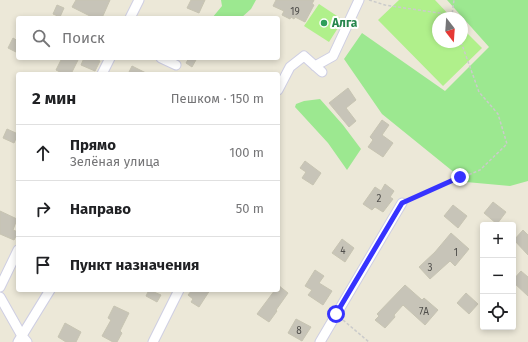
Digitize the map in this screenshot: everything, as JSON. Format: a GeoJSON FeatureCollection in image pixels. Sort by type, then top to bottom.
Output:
{"type":"FeatureCollection","features":[{"type":"Feature","properties":{"kind":"street"},"geometry":{"type":"LineString","coordinates":[[131,16],[139,0]]}},
{"type":"Feature","properties":{"kind":"street"},"geometry":{"type":"LineString","coordinates":[[280,86],[290,67],[304,56],[319,69],[333,56],[359,0]]}},
{"type":"Feature","properties":{"kind":"street"},"geometry":{"type":"LineString","coordinates":[[103,72],[109,60]]}},
{"type":"Feature","properties":{"kind":"street"},"geometry":{"type":"LineString","coordinates":[[165,60],[176,65]]}},
{"type":"Feature","properties":{"kind":"street"},"geometry":{"type":"LineString","coordinates":[[320,342],[402,203]]}},
{"type":"Feature","properties":{"kind":"street"},"geometry":{"type":"LineString","coordinates":[[0,287],[16,254]]}},
{"type":"Feature","properties":{"kind":"street"},"geometry":{"type":"LineString","coordinates":[[22,340],[49,292]]}},
{"type":"Feature","properties":{"kind":"street"},"geometry":{"type":"LineString","coordinates":[[153,342],[178,292]]}},
{"type":"Feature","properties":{"kind":"street"},"geometry":{"type":"LineString","coordinates":[[0,297],[22,340]]}},
{"type":"Feature","properties":{"kind":"path"},"geometry":{"type":"LineString","coordinates":[[369,0],[386,6],[432,12]]}},
{"type":"Feature","properties":{"kind":"path"},"geometry":{"type":"LineString","coordinates":[[452,12],[454,0]]}},
{"type":"Feature","properties":{"kind":"path"},"geometry":{"type":"LineString","coordinates":[[402,203],[480,170],[507,144],[498,114],[478,92],[463,48]]}},
{"type":"Feature","properties":{"kind":"path"},"geometry":{"type":"LineString","coordinates":[[336,314],[369,342]]}},
{"type":"Feature","properties":{"kind":"green space"},"geometry":{"type":"Polygon","coordinates":[[[221,0],[256,0],[251,9],[243,16],[214,16],[222,6],[221,0]]]}},
{"type":"Feature","properties":{"kind":"green space"},"geometry":{"type":"Polygon","coordinates":[[[399,0],[435,0],[446,12],[432,12],[432,48],[468,48],[468,34],[482,48],[443,86],[378,20],[399,0]]]}},
{"type":"Feature","properties":{"kind":"green space"},"geometry":{"type":"Polygon","coordinates":[[[447,0],[528,0],[528,181],[510,186],[466,182],[382,114],[344,59],[362,33],[445,91],[489,47],[468,24],[468,12],[458,12],[447,0]]]}},
{"type":"Feature","properties":{"kind":"green space","name":"Алга"},"geometry":{"type":"Polygon","coordinates":[[[319,4],[343,20],[329,42],[304,26],[319,4]]]}},
{"type":"Feature","properties":{"kind":"green space"},"geometry":{"type":"Polygon","coordinates":[[[320,99],[343,125],[361,149],[347,170],[328,143],[295,107],[296,104],[304,101],[320,99]]]}},
{"type":"Feature","properties":{"kind":"building"},"geometry":{"type":"Polygon","coordinates":[[[76,0],[110,0],[103,16],[90,16],[72,7],[76,0]]]}},
{"type":"Feature","properties":{"kind":"building"},"geometry":{"type":"Polygon","coordinates":[[[191,0],[205,0],[199,13],[187,8],[191,0]]]}},
{"type":"Feature","properties":{"kind":"building"},"geometry":{"type":"Polygon","coordinates":[[[276,0],[314,0],[312,4],[314,5],[305,22],[295,17],[294,19],[291,17],[290,19],[282,15],[284,11],[273,6],[276,0]]]}},
{"type":"Feature","properties":{"kind":"building"},"geometry":{"type":"Polygon","coordinates":[[[57,5],[64,8],[60,16],[53,14],[57,5]]]}},
{"type":"Feature","properties":{"kind":"building"},"geometry":{"type":"Polygon","coordinates":[[[13,38],[16,40],[16,52],[8,48],[13,38]]]}},
{"type":"Feature","properties":{"kind":"building"},"geometry":{"type":"Polygon","coordinates":[[[61,60],[78,60],[72,72],[60,72],[56,70],[61,60]]]}},
{"type":"Feature","properties":{"kind":"building"},"geometry":{"type":"Polygon","coordinates":[[[83,60],[100,61],[95,71],[81,65],[83,60]]]}},
{"type":"Feature","properties":{"kind":"building"},"geometry":{"type":"Polygon","coordinates":[[[188,60],[196,60],[192,67],[186,63],[188,60]]]}},
{"type":"Feature","properties":{"kind":"building"},"geometry":{"type":"Polygon","coordinates":[[[132,66],[144,72],[129,72],[132,66]]]}},
{"type":"Feature","properties":{"kind":"building"},"geometry":{"type":"Polygon","coordinates":[[[348,88],[356,100],[346,108],[356,121],[349,127],[329,103],[348,88]]]}},
{"type":"Feature","properties":{"kind":"building"},"geometry":{"type":"Polygon","coordinates":[[[382,120],[389,125],[382,135],[393,143],[383,157],[368,147],[373,140],[370,137],[382,120]]]}},
{"type":"Feature","properties":{"kind":"building"},"geometry":{"type":"Polygon","coordinates":[[[7,129],[16,133],[14,143],[3,138],[7,129]]]}},
{"type":"Feature","properties":{"kind":"building"},"geometry":{"type":"Polygon","coordinates":[[[305,161],[321,173],[313,185],[302,178],[306,172],[300,168],[305,161]]]}},
{"type":"Feature","properties":{"kind":"building"},"geometry":{"type":"Polygon","coordinates":[[[385,184],[394,191],[390,197],[393,199],[383,212],[375,207],[372,210],[363,204],[375,187],[381,191],[385,184]]]}},
{"type":"Feature","properties":{"kind":"building"},"geometry":{"type":"Polygon","coordinates":[[[493,202],[506,212],[498,222],[495,222],[484,213],[493,202]]]}},
{"type":"Feature","properties":{"kind":"building"},"geometry":{"type":"Polygon","coordinates":[[[453,205],[467,216],[458,228],[444,216],[453,205]]]}},
{"type":"Feature","properties":{"kind":"building"},"geometry":{"type":"Polygon","coordinates":[[[0,211],[16,219],[13,230],[16,231],[16,236],[14,240],[0,234],[0,211]]]}},
{"type":"Feature","properties":{"kind":"building"},"geometry":{"type":"Polygon","coordinates":[[[523,230],[528,235],[528,255],[516,242],[516,238],[523,230]]]}},
{"type":"Feature","properties":{"kind":"building"},"geometry":{"type":"Polygon","coordinates":[[[451,233],[469,249],[455,266],[450,261],[430,279],[419,267],[435,252],[451,233]]]}},
{"type":"Feature","properties":{"kind":"building"},"geometry":{"type":"Polygon","coordinates":[[[342,239],[354,248],[345,262],[332,253],[342,239]]]}},
{"type":"Feature","properties":{"kind":"building"},"geometry":{"type":"Polygon","coordinates":[[[315,270],[324,276],[319,283],[332,291],[323,305],[308,295],[312,290],[305,286],[315,270]]]}},
{"type":"Feature","properties":{"kind":"building"},"geometry":{"type":"Polygon","coordinates":[[[521,271],[528,277],[528,296],[516,285],[516,277],[521,271]]]}},
{"type":"Feature","properties":{"kind":"building"},"geometry":{"type":"Polygon","coordinates":[[[405,285],[422,300],[424,298],[438,310],[425,325],[403,305],[385,328],[375,320],[379,316],[377,314],[405,285]]]}},
{"type":"Feature","properties":{"kind":"building"},"geometry":{"type":"Polygon","coordinates":[[[280,287],[288,293],[269,322],[257,314],[274,292],[280,292],[280,287]]]}},
{"type":"Feature","properties":{"kind":"building"},"geometry":{"type":"Polygon","coordinates":[[[148,292],[154,292],[161,295],[157,302],[146,296],[148,292]]]}},
{"type":"Feature","properties":{"kind":"building"},"geometry":{"type":"Polygon","coordinates":[[[190,292],[209,292],[199,307],[191,302],[193,299],[188,295],[190,292]]]}},
{"type":"Feature","properties":{"kind":"building"},"geometry":{"type":"Polygon","coordinates":[[[466,293],[478,304],[469,314],[457,303],[466,293]]]}},
{"type":"Feature","properties":{"kind":"building"},"geometry":{"type":"Polygon","coordinates":[[[114,306],[129,313],[120,331],[122,333],[117,342],[113,342],[102,336],[111,320],[108,318],[114,306]]]}},
{"type":"Feature","properties":{"kind":"building"},"geometry":{"type":"Polygon","coordinates":[[[296,319],[311,327],[302,341],[288,333],[296,319]]]}},
{"type":"Feature","properties":{"kind":"building"},"geometry":{"type":"Polygon","coordinates":[[[65,323],[81,332],[76,342],[66,342],[58,337],[65,323]]]}},
{"type":"Feature","properties":{"kind":"place","name":"Алга"},"geometry":{"type":"Point","coordinates":[324,23]}},
{"type":"Feature","properties":{"kind":"route"},"geometry":{"type":"LineString","coordinates":[[336,314],[402,203],[460,177]]}}]}
